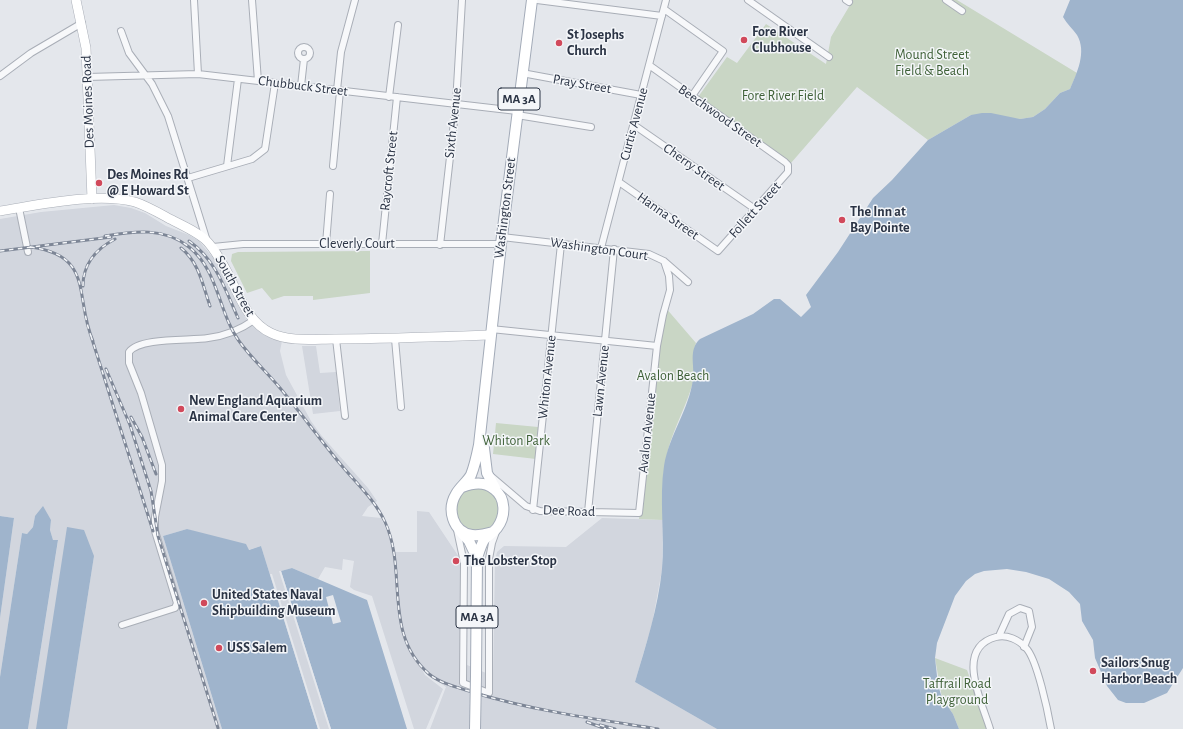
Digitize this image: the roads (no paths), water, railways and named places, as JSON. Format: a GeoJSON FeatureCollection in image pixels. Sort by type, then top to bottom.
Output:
{"type":"FeatureCollection","features":[{"type":"Feature","properties":{"kind":"main road","name":"Washington Street"},"geometry":{"type":"LineString","coordinates":[[462,487],[474,468],[483,416],[501,241],[532,0]]}},
{"type":"Feature","properties":{"kind":"main road","name":"Des Moines Road"},"geometry":{"type":"LineString","coordinates":[[77,3],[85,40],[92,199]]}},
{"type":"Feature","properties":{"kind":"main road"},"geometry":{"type":"LineString","coordinates":[[0,211],[106,198],[135,202],[206,238]]}},
{"type":"Feature","properties":{"kind":"main road","name":"South Street"},"geometry":{"type":"LineString","coordinates":[[206,238],[213,247],[243,304],[254,320],[261,327],[276,335],[286,337],[336,339],[395,339],[491,332]]}},
{"type":"Feature","properties":{"kind":"main road","name":"Washington Street"},"geometry":{"type":"LineString","coordinates":[[483,416],[484,456],[487,473],[496,490]]}},
{"type":"Feature","properties":{"kind":"main road"},"geometry":{"type":"LineString","coordinates":[[462,487],[482,484],[496,490]]}},
{"type":"Feature","properties":{"kind":"main road","name":"MA 3A"},"geometry":{"type":"LineString","coordinates":[[462,487],[456,493],[451,509],[457,527],[469,541],[477,558]]}},
{"type":"Feature","properties":{"kind":"main road","name":"MA 3A"},"geometry":{"type":"LineString","coordinates":[[475,729],[477,558],[484,541],[496,529],[503,515],[504,508],[502,500],[496,490]]}},
{"type":"Feature","properties":{"kind":"main road"},"geometry":{"type":"LineString","coordinates":[[457,527],[472,535],[496,529]]}},
{"type":"Feature","properties":{"kind":"street"},"geometry":{"type":"LineString","coordinates":[[194,0],[198,74]]}},
{"type":"Feature","properties":{"kind":"street"},"geometry":{"type":"LineString","coordinates":[[252,0],[258,81]]}},
{"type":"Feature","properties":{"kind":"street"},"geometry":{"type":"LineString","coordinates":[[333,166],[341,52],[355,0]]}},
{"type":"Feature","properties":{"kind":"street","name":"Sixth Avenue"},"geometry":{"type":"LineString","coordinates":[[440,245],[456,104],[462,0]]}},
{"type":"Feature","properties":{"kind":"street"},"geometry":{"type":"LineString","coordinates":[[537,0],[662,16]]}},
{"type":"Feature","properties":{"kind":"street","name":"Curtis Avenue"},"geometry":{"type":"LineString","coordinates":[[601,248],[666,0]]}},
{"type":"Feature","properties":{"kind":"street"},"geometry":{"type":"LineString","coordinates":[[748,0],[829,57]]}},
{"type":"Feature","properties":{"kind":"street"},"geometry":{"type":"LineString","coordinates":[[946,0],[962,11]]}},
{"type":"Feature","properties":{"kind":"street"},"geometry":{"type":"LineString","coordinates":[[664,9],[723,51],[692,96]]}},
{"type":"Feature","properties":{"kind":"street"},"geometry":{"type":"LineString","coordinates":[[0,76],[26,56],[82,24]]}},
{"type":"Feature","properties":{"kind":"street"},"geometry":{"type":"LineString","coordinates":[[389,96],[398,25]]}},
{"type":"Feature","properties":{"kind":"street","name":"South Street"},"geometry":{"type":"LineString","coordinates":[[121,32],[129,53],[156,91],[168,116],[206,238]]}},
{"type":"Feature","properties":{"kind":"street"},"geometry":{"type":"LineString","coordinates":[[301,86],[304,59]]}},
{"type":"Feature","properties":{"kind":"street","name":"Beechwood Street"},"geometry":{"type":"LineString","coordinates":[[649,65],[785,162],[789,168]]}},
{"type":"Feature","properties":{"kind":"street","name":"Pray Street"},"geometry":{"type":"LineString","coordinates":[[522,73],[641,94]]}},
{"type":"Feature","properties":{"kind":"street","name":"Chubbuck Street"},"geometry":{"type":"LineString","coordinates":[[87,77],[198,74],[456,104],[517,113],[591,127]]}},
{"type":"Feature","properties":{"kind":"street"},"geometry":{"type":"LineString","coordinates":[[227,166],[238,79]]}},
{"type":"Feature","properties":{"kind":"street"},"geometry":{"type":"LineString","coordinates":[[188,178],[252,160],[265,149],[275,83]]}},
{"type":"Feature","properties":{"kind":"street","name":"Raycroft Street"},"geometry":{"type":"LineString","coordinates":[[382,244],[396,97]]}},
{"type":"Feature","properties":{"kind":"street","name":"Cherry Street"},"geometry":{"type":"LineString","coordinates":[[634,125],[755,210]]}},
{"type":"Feature","properties":{"kind":"street","name":"Follett Street"},"geometry":{"type":"LineString","coordinates":[[718,251],[786,176],[789,168]]}},
{"type":"Feature","properties":{"kind":"street","name":"Hanna Street"},"geometry":{"type":"LineString","coordinates":[[618,182],[718,251]]}},
{"type":"Feature","properties":{"kind":"street"},"geometry":{"type":"LineString","coordinates":[[326,244],[330,194]]}},
{"type":"Feature","properties":{"kind":"street"},"geometry":{"type":"LineString","coordinates":[[19,208],[27,249]]}},
{"type":"Feature","properties":{"kind":"street","name":"Cleverly Court"},"geometry":{"type":"LineString","coordinates":[[213,247],[243,244],[440,245],[501,241]]}},
{"type":"Feature","properties":{"kind":"street","name":"Washington Court"},"geometry":{"type":"LineString","coordinates":[[501,241],[561,244],[649,254],[664,261],[688,282]]}},
{"type":"Feature","properties":{"kind":"street","name":"Whiton Avenue"},"geometry":{"type":"LineString","coordinates":[[533,510],[561,244]]}},
{"type":"Feature","properties":{"kind":"street","name":"Lawn Avenue"},"geometry":{"type":"LineString","coordinates":[[588,512],[614,249]]}},
{"type":"Feature","properties":{"kind":"street","name":"Avalon Avenue"},"geometry":{"type":"LineString","coordinates":[[639,512],[657,346],[662,315],[670,290],[669,276],[664,261]]}},
{"type":"Feature","properties":{"kind":"street"},"geometry":{"type":"LineString","coordinates":[[122,625],[175,608],[177,603],[155,531],[155,517],[162,481],[162,465],[141,393],[129,363],[129,352],[133,348],[160,341],[204,339],[219,336],[233,332],[254,320]]}},
{"type":"Feature","properties":{"kind":"street"},"geometry":{"type":"LineString","coordinates":[[491,332],[551,335],[657,346]]}},
{"type":"Feature","properties":{"kind":"street"},"geometry":{"type":"LineString","coordinates":[[336,339],[345,416]]}},
{"type":"Feature","properties":{"kind":"street"},"geometry":{"type":"LineString","coordinates":[[395,339],[401,407]]}},
{"type":"Feature","properties":{"kind":"street","name":"Dee Road"},"geometry":{"type":"LineString","coordinates":[[487,473],[521,502],[533,510],[639,512]]}},
{"type":"Feature","properties":{"kind":"street"},"geometry":{"type":"LineString","coordinates":[[457,527],[464,563],[463,683],[488,693],[489,558],[496,529]]}},
{"type":"Feature","properties":{"kind":"street"},"geometry":{"type":"LineString","coordinates":[[999,636],[1009,614],[1020,608],[1029,611],[1032,627],[1024,647]]}},
{"type":"Feature","properties":{"kind":"street"},"geometry":{"type":"LineString","coordinates":[[990,729],[973,671],[974,656],[987,639],[999,636],[1007,636],[1027,648],[1036,669],[1051,729]]}},
{"type":"Feature","properties":{"kind":"water"},"geometry":{"type":"Polygon","coordinates":[[[1070,0],[1183,0],[1183,668],[1167,693],[1144,703],[1126,703],[1118,700],[1107,686],[1095,658],[1093,640],[1082,621],[1080,604],[1069,592],[1049,579],[1026,572],[1007,569],[984,571],[975,574],[966,581],[955,596],[937,643],[935,658],[938,685],[942,698],[953,714],[959,729],[717,729],[635,682],[651,626],[660,584],[663,556],[662,491],[664,466],[670,444],[691,390],[693,379],[693,353],[696,343],[700,339],[753,314],[774,299],[780,299],[801,317],[811,307],[806,295],[838,252],[873,198],[892,180],[928,140],[971,115],[991,113],[1020,119],[1033,117],[1045,109],[1060,93],[1070,89],[1080,62],[1081,48],[1077,35],[1063,17],[1070,0]]]}},
{"type":"Feature","properties":{"kind":"water"},"geometry":{"type":"Polygon","coordinates":[[[43,506],[51,520],[50,530],[53,540],[58,540],[28,729],[0,729],[0,677],[22,533],[27,534],[33,527],[35,516],[43,506]]]}},
{"type":"Feature","properties":{"kind":"water"},"geometry":{"type":"Polygon","coordinates":[[[0,516],[14,518],[0,618],[0,516]]]}},
{"type":"Feature","properties":{"kind":"water"},"geometry":{"type":"Polygon","coordinates":[[[67,527],[84,530],[94,556],[67,729],[36,729],[67,527]]]}},
{"type":"Feature","properties":{"kind":"water"},"geometry":{"type":"Polygon","coordinates":[[[187,529],[246,544],[249,550],[261,546],[318,729],[222,729],[163,536],[187,529]]]}},
{"type":"Feature","properties":{"kind":"water"},"geometry":{"type":"Polygon","coordinates":[[[292,568],[367,600],[407,729],[331,729],[281,571],[292,568]]]}},
{"type":"Feature","properties":{"kind":"railway"},"geometry":{"type":"LineString","coordinates":[[105,236],[138,232],[159,233],[170,236],[179,241],[189,247],[199,257],[207,268],[232,330],[239,341],[275,382],[334,456],[371,499],[381,514],[392,541],[400,621],[406,640],[415,658],[429,674],[451,685],[520,705],[658,729]]}},
{"type":"Feature","properties":{"kind":"railway"},"geometry":{"type":"LineString","coordinates":[[0,251],[111,237]]}},
{"type":"Feature","properties":{"kind":"railway"},"geometry":{"type":"LineString","coordinates":[[83,286],[85,271],[92,258],[102,247],[115,239]]}},
{"type":"Feature","properties":{"kind":"railway"},"geometry":{"type":"LineString","coordinates":[[189,241],[213,266],[224,286],[238,318]]}},
{"type":"Feature","properties":{"kind":"railway"},"geometry":{"type":"LineString","coordinates":[[30,247],[51,252],[65,259],[73,269],[79,281],[84,309],[93,341]]}},
{"type":"Feature","properties":{"kind":"railway"},"geometry":{"type":"LineString","coordinates":[[181,248],[196,267],[210,306]]}},
{"type":"Feature","properties":{"kind":"railway"},"geometry":{"type":"LineString","coordinates":[[91,336],[153,531]]}},
{"type":"Feature","properties":{"kind":"railway"},"geometry":{"type":"LineString","coordinates":[[106,369],[130,425],[151,491],[158,536],[218,728]]}},
{"type":"Feature","properties":{"kind":"railway"},"geometry":{"type":"LineString","coordinates":[[131,417],[142,437],[156,474]]}},
{"type":"Feature","properties":{"kind":"railway"},"geometry":{"type":"LineString","coordinates":[[587,722],[606,729]]}},
{"type":"Feature","properties":{"kind":"railway"},"geometry":{"type":"LineString","coordinates":[[600,725],[615,729]]}},
{"type":"Feature","properties":{"kind":"place","name":"Fore River Clubhouse"},"geometry":{"type":"Point","coordinates":[744,40]}},
{"type":"Feature","properties":{"kind":"place","name":"St Josephs Church"},"geometry":{"type":"Point","coordinates":[559,43]}},
{"type":"Feature","properties":{"kind":"place","name":"Des Moines Rd @ E Howard St"},"geometry":{"type":"Point","coordinates":[99,183]}},
{"type":"Feature","properties":{"kind":"place","name":"The Inn at Bay Pointe"},"geometry":{"type":"Point","coordinates":[842,220]}},
{"type":"Feature","properties":{"kind":"place","name":"New England Aquarium Animal Care Center"},"geometry":{"type":"Point","coordinates":[181,409]}},
{"type":"Feature","properties":{"kind":"place","name":"The Lobster Stop"},"geometry":{"type":"Point","coordinates":[456,561]}},
{"type":"Feature","properties":{"kind":"place","name":"United States Naval Shipbuilding Museum"},"geometry":{"type":"Point","coordinates":[204,603]}},
{"type":"Feature","properties":{"kind":"place","name":"USS Salem"},"geometry":{"type":"Point","coordinates":[219,648]}},
{"type":"Feature","properties":{"kind":"place","name":"Sailors Snug Harbor Beach"},"geometry":{"type":"Point","coordinates":[1093,671]}},
{"type":"Feature","properties":{"kind":"park label","name":"Mound Street Field & Beach"},"geometry":{"type":"Point","coordinates":[932,64]}},
{"type":"Feature","properties":{"kind":"park label","name":"Fore River Field"},"geometry":{"type":"Point","coordinates":[783,96]}},
{"type":"Feature","properties":{"kind":"park label","name":"Avalon Beach"},"geometry":{"type":"Point","coordinates":[673,376]}},
{"type":"Feature","properties":{"kind":"park label","name":"Whiton Park"},"geometry":{"type":"Point","coordinates":[516,441]}},
{"type":"Feature","properties":{"kind":"park label","name":"Taffrail Road Playground"},"geometry":{"type":"Point","coordinates":[957,692]}}]}
